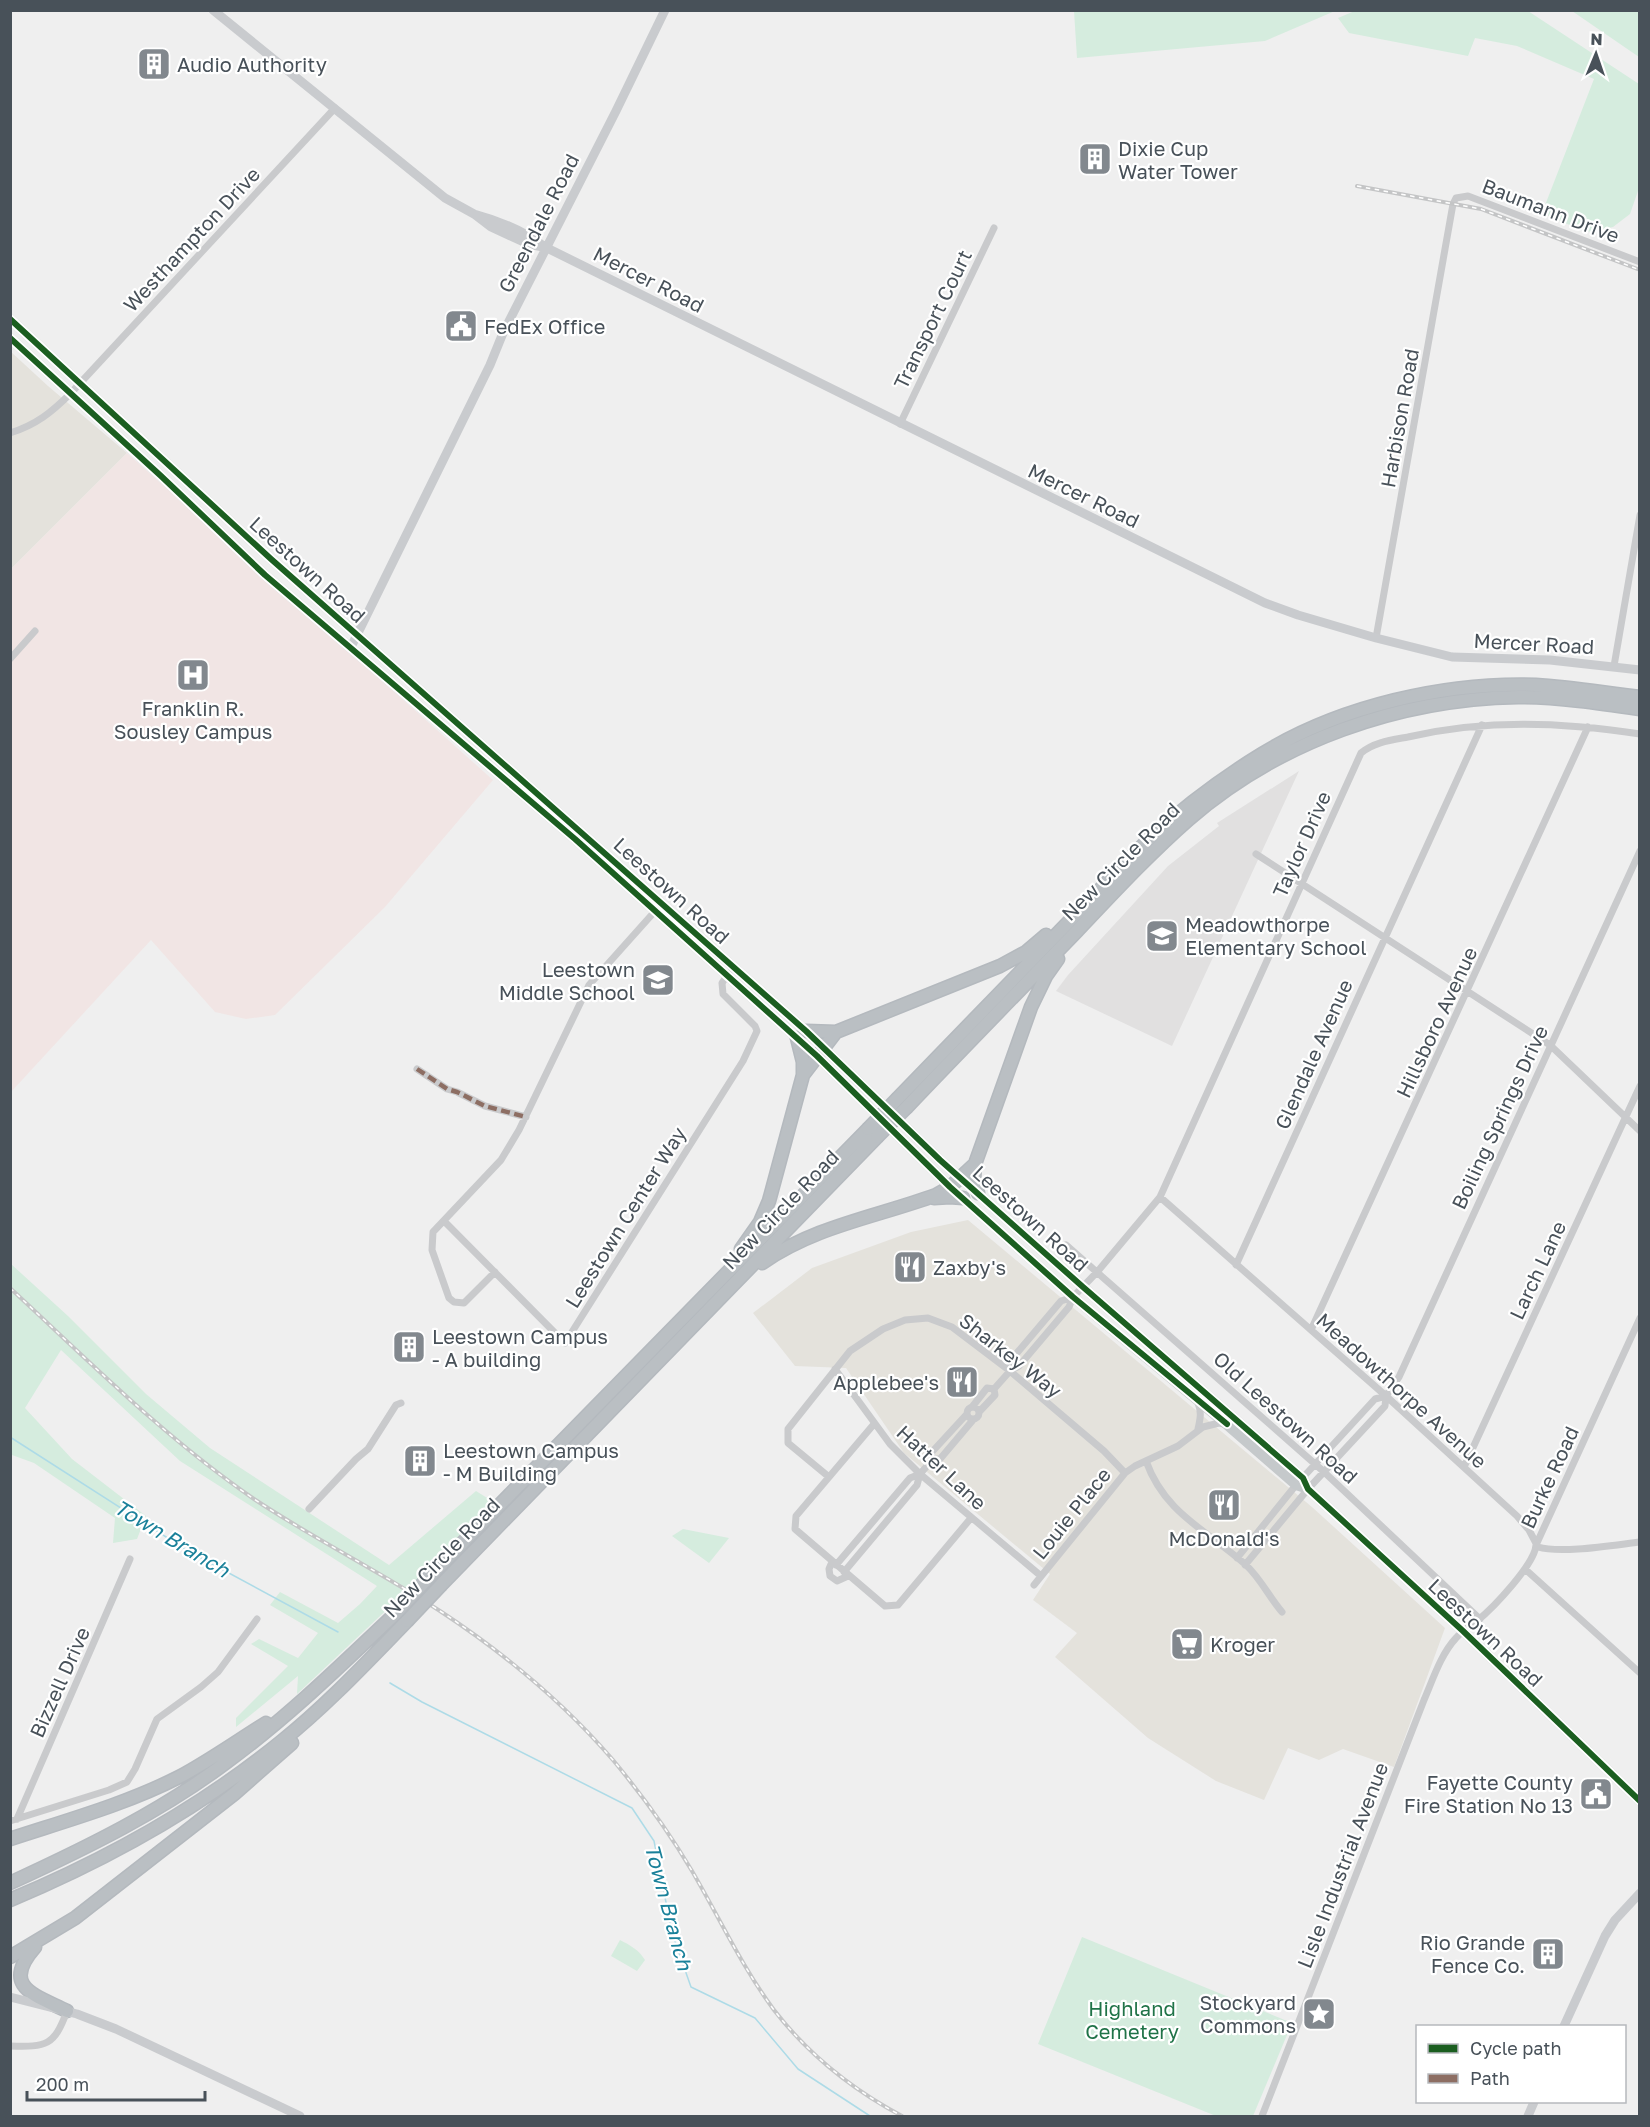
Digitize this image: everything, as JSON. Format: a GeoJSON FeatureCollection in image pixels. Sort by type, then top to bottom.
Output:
{"type":"FeatureCollection","features":[{"type":"Feature","properties":{"kind":"highway","name":"New Circle Road"},"geometry":{"type":"LineString","coordinates":[[902,1102],[1090,899],[1149,839],[1206,792],[1262,754],[1291,738],[1335,720],[1402,698],[1467,688],[1535,685],[1640,697]]}},
{"type":"Feature","properties":{"kind":"highway","name":"New Circle Road"},"geometry":{"type":"LineString","coordinates":[[10,1882],[81,1850],[145,1816],[215,1771],[291,1712],[395,1614],[722,1278],[872,1133],[1176,831],[1216,798],[1248,776],[1294,750],[1348,727],[1426,706],[1480,699],[1537,698],[1640,709]]}},
{"type":"Feature","properties":{"kind":"highway"},"geometry":{"type":"LineString","coordinates":[[722,1278],[752,1235],[765,1211],[775,1182],[803,1075],[802,1034],[836,1032],[1014,960],[1090,899]]}},
{"type":"Feature","properties":{"kind":"highway"},"geometry":{"type":"LineString","coordinates":[[978,1193],[974,1180],[975,1164],[1036,996],[1051,969],[1102,904]]}},
{"type":"Feature","properties":{"kind":"highway"},"geometry":{"type":"LineString","coordinates":[[803,1075],[836,1032]]}},
{"type":"Feature","properties":{"kind":"highway","name":"New Circle Road"},"geometry":{"type":"LineString","coordinates":[[10,1900],[97,1861],[174,1818],[255,1762],[318,1710],[744,1275],[872,1133]]}},
{"type":"Feature","properties":{"kind":"highway"},"geometry":{"type":"LineString","coordinates":[[744,1275],[776,1253],[817,1232],[927,1198],[950,1187],[975,1164]]}},
{"type":"Feature","properties":{"kind":"highway"},"geometry":{"type":"LineString","coordinates":[[927,1198],[963,1198]]}},
{"type":"Feature","properties":{"kind":"highway"},"geometry":{"type":"LineString","coordinates":[[10,1957],[75,1918],[234,1794],[308,1728],[318,1710]]}},
{"type":"Feature","properties":{"kind":"highway"},"geometry":{"type":"LineString","coordinates":[[10,1839],[111,1806],[164,1784],[201,1764],[266,1723],[291,1712]]}},
{"type":"Feature","properties":{"kind":"highway"},"geometry":{"type":"LineString","coordinates":[[42,1939],[21,1964],[20,1978],[29,1992],[68,2011]]}},
{"type":"Feature","properties":{"kind":"main road","name":"Leestown Road"},"geometry":{"type":"LineString","coordinates":[[10,319],[356,634],[574,839],[654,911],[731,971]]}},
{"type":"Feature","properties":{"kind":"main road","name":"Leestown Road"},"geometry":{"type":"LineString","coordinates":[[10,338],[265,574],[664,904],[731,971],[1308,1489],[1463,1632],[1640,1801]]}},
{"type":"Feature","properties":{"kind":"main road","name":"Leestown Road"},"geometry":{"type":"LineString","coordinates":[[820,1051],[950,1187],[1073,1297],[1227,1425],[1299,1481]]}},
{"type":"Feature","properties":{"kind":"street","name":"Mercer Road"},"geometry":{"type":"LineString","coordinates":[[213,10],[445,198],[474,214],[491,227],[528,244],[545,247],[1264,603],[1376,638],[1452,657],[1550,660],[1640,670]]}},
{"type":"Feature","properties":{"kind":"street","name":"Greendale Road"},"geometry":{"type":"LineString","coordinates":[[351,647],[490,365],[545,247],[616,111],[664,10]]}},
{"type":"Feature","properties":{"kind":"street","name":"Westhampton Drive"},"geometry":{"type":"LineString","coordinates":[[10,433],[26,428],[48,416],[80,384],[335,108]]}},
{"type":"Feature","properties":{"kind":"street","name":"Baumann Drive"},"geometry":{"type":"LineString","coordinates":[[1453,204],[1460,196],[1468,196],[1640,262]]}},
{"type":"Feature","properties":{"kind":"street","name":"Harbison Road"},"geometry":{"type":"LineString","coordinates":[[1376,638],[1453,204]]}},
{"type":"Feature","properties":{"kind":"street","name":"Transport Court"},"geometry":{"type":"LineString","coordinates":[[900,424],[994,228]]}},
{"type":"Feature","properties":{"kind":"street"},"geometry":{"type":"LineString","coordinates":[[1614,666],[1640,515]]}},
{"type":"Feature","properties":{"kind":"street"},"geometry":{"type":"LineString","coordinates":[[10,660],[35,631]]}},
{"type":"Feature","properties":{"kind":"street","name":"Taylor Drive"},"geometry":{"type":"LineString","coordinates":[[994,1389],[1010,1371],[1027,1358],[1069,1307],[1073,1297],[1160,1197],[1361,753],[1375,745],[1395,740],[1434,731],[1482,725],[1523,723],[1588,727],[1640,734]]}},
{"type":"Feature","properties":{"kind":"street","name":"Glendale Avenue"},"geometry":{"type":"LineString","coordinates":[[1236,1265],[1482,725]]}},
{"type":"Feature","properties":{"kind":"street","name":"Hillsboro Avenue"},"geometry":{"type":"LineString","coordinates":[[1311,1330],[1588,727]]}},
{"type":"Feature","properties":{"kind":"street","name":"Boiling Springs Drive"},"geometry":{"type":"LineString","coordinates":[[1245,1565],[1308,1489],[1386,1403],[1386,1396],[1400,1377],[1640,851]]}},
{"type":"Feature","properties":{"kind":"street"},"geometry":{"type":"LineString","coordinates":[[1256,854],[1550,1045],[1640,1131]]}},
{"type":"Feature","properties":{"kind":"street"},"geometry":{"type":"LineString","coordinates":[[495,1272],[464,1303],[454,1302],[449,1298],[432,1250],[433,1232],[501,1160],[526,1117],[590,985],[654,911],[664,904]]}},
{"type":"Feature","properties":{"kind":"street","name":"Leestown Center Way"},"geometry":{"type":"LineString","coordinates":[[444,1221],[565,1343],[743,1062],[752,1044],[757,1031],[755,1026],[723,994],[722,982],[731,971]]}},
{"type":"Feature","properties":{"kind":"street"},"geometry":{"type":"LineString","coordinates":[[417,1069],[447,1089],[485,1106],[526,1117]]}},
{"type":"Feature","properties":{"kind":"street","name":"Larch Lane"},"geometry":{"type":"LineString","coordinates":[[1464,1467],[1640,1086]]}},
{"type":"Feature","properties":{"kind":"street","name":"Meadowthorpe Avenue"},"geometry":{"type":"LineString","coordinates":[[1160,1197],[1464,1467],[1525,1524],[1536,1545]]}},
{"type":"Feature","properties":{"kind":"street","name":"Old Leestown Road"},"geometry":{"type":"LineString","coordinates":[[1066,1245],[1315,1464],[1480,1619]]}},
{"type":"Feature","properties":{"kind":"street","name":"Sharkey Way"},"geometry":{"type":"LineString","coordinates":[[829,1477],[788,1443],[786,1435],[788,1430],[850,1351],[883,1329],[905,1320],[928,1318],[952,1327],[1010,1371],[1104,1451],[1125,1473]]}},
{"type":"Feature","properties":{"kind":"street","name":"Burke Road"},"geometry":{"type":"LineString","coordinates":[[1463,1632],[1480,1619],[1526,1569],[1533,1558],[1536,1545],[1640,1318]]}},
{"type":"Feature","properties":{"kind":"street","name":"Hatter Lane"},"geometry":{"type":"LineString","coordinates":[[835,1369],[890,1444],[920,1474],[1041,1576]]}},
{"type":"Feature","properties":{"kind":"street"},"geometry":{"type":"LineString","coordinates":[[920,1474],[910,1478],[829,1569],[830,1576],[837,1581],[846,1574],[917,1485],[920,1474],[933,1459],[932,1453],[969,1417],[978,1416],[995,1395],[994,1389],[987,1388],[968,1409],[969,1417]]}},
{"type":"Feature","properties":{"kind":"street","name":"Boiling Springs Drive"},"geometry":{"type":"LineString","coordinates":[[1237,1558],[1299,1481],[1375,1399],[1386,1396]]}},
{"type":"Feature","properties":{"kind":"street"},"geometry":{"type":"LineString","coordinates":[[1196,1399],[1200,1408],[1198,1430]]}},
{"type":"Feature","properties":{"kind":"street"},"geometry":{"type":"LineString","coordinates":[[309,1509],[368,1449],[396,1405],[401,1403]]}},
{"type":"Feature","properties":{"kind":"street"},"geometry":{"type":"LineString","coordinates":[[972,1407],[979,1412]]}},
{"type":"Feature","properties":{"kind":"street"},"geometry":{"type":"LineString","coordinates":[[874,1424],[796,1516],[795,1529],[885,1606],[897,1605],[971,1518]]}},
{"type":"Feature","properties":{"kind":"street","name":"Louie Place"},"geometry":{"type":"LineString","coordinates":[[1034,1585],[1125,1473],[1178,1446],[1208,1424],[1227,1425]]}},
{"type":"Feature","properties":{"kind":"street"},"geometry":{"type":"LineString","coordinates":[[1146,1461],[1158,1488],[1176,1511],[1245,1565],[1265,1587],[1282,1612]]}},
{"type":"Feature","properties":{"kind":"street"},"geometry":{"type":"LineString","coordinates":[[1536,1545],[1540,1549],[1549,1550],[1640,1542]]}},
{"type":"Feature","properties":{"kind":"street","name":"Bizzell Drive"},"geometry":{"type":"LineString","coordinates":[[14,1820],[130,1559]]}},
{"type":"Feature","properties":{"kind":"street"},"geometry":{"type":"LineString","coordinates":[[1526,1569],[1640,1673]]}},
{"type":"Feature","properties":{"kind":"street"},"geometry":{"type":"LineString","coordinates":[[14,1820],[109,1790],[127,1782],[157,1719],[218,1672],[257,1619]]}},
{"type":"Feature","properties":{"kind":"street","name":"Lisle Industrial Avenue"},"geometry":{"type":"LineString","coordinates":[[1262,2116],[1425,1697],[1450,1645],[1463,1632]]}},
{"type":"Feature","properties":{"kind":"street"},"geometry":{"type":"LineString","coordinates":[[1564,2025],[1605,1936],[1615,1920],[1640,1893]]}},
{"type":"Feature","properties":{"kind":"street"},"geometry":{"type":"LineString","coordinates":[[10,1998],[68,2011],[116,2029],[300,2116]]}},
{"type":"Feature","properties":{"kind":"street"},"geometry":{"type":"LineString","coordinates":[[10,2046],[38,2045],[54,2038],[68,2011]]}},
{"type":"Feature","properties":{"kind":"shaded area"},"geometry":{"type":"Polygon","coordinates":[[[10,351],[127,453],[11,569],[10,351]]]}},
{"type":"Feature","properties":{"kind":"shaded area","name":"Franklin R. Sousley Campus"},"geometry":{"type":"Polygon","coordinates":[[[127,453],[493,780],[385,907],[275,1015],[246,1019],[215,1012],[151,940],[11,1092],[11,569],[127,453]]]}},
{"type":"Feature","properties":{"kind":"shaded area","name":"Meadowthorpe Elementary School"},"geometry":{"type":"Polygon","coordinates":[[[1299,771],[1172,1046],[1056,991],[1168,866],[1219,826],[1217,823],[1299,771]]]}},
{"type":"Feature","properties":{"kind":"shaded area"},"geometry":{"type":"Polygon","coordinates":[[[968,1220],[1312,1507],[1445,1628],[1394,1767],[1343,1749],[1319,1760],[1288,1748],[1264,1800],[1216,1781],[1148,1738],[1055,1657],[1077,1633],[1033,1600],[1050,1574],[904,1453],[846,1368],[795,1366],[753,1313],[812,1268],[911,1232],[968,1220]]]}},
{"type":"Feature","properties":{"kind":"green space"},"geometry":{"type":"Polygon","coordinates":[[[1074,10],[1335,11],[1265,41],[1077,58],[1074,10]]]}},
{"type":"Feature","properties":{"kind":"green space"},"geometry":{"type":"Polygon","coordinates":[[[1357,10],[1528,11],[1639,84],[1639,188],[1630,214],[1613,227],[1586,232],[1542,213],[1594,79],[1517,46],[1475,38],[1468,56],[1349,33],[1338,18],[1357,10]]]}},
{"type":"Feature","properties":{"kind":"green space"},"geometry":{"type":"Polygon","coordinates":[[[1572,11],[1639,11],[1639,57],[1572,11]]]}},
{"type":"Feature","properties":{"kind":"green space"},"geometry":{"type":"Polygon","coordinates":[[[11,1264],[68,1316],[146,1394],[210,1448],[389,1565],[476,1491],[492,1501],[412,1586],[297,1694],[298,1676],[236,1727],[236,1718],[288,1666],[251,1644],[259,1639],[298,1658],[318,1633],[270,1605],[280,1592],[338,1623],[377,1586],[180,1461],[61,1350],[25,1408],[72,1459],[146,1516],[137,1539],[113,1543],[115,1518],[34,1463],[12,1455],[11,1457],[11,1264]]]}},
{"type":"Feature","properties":{"kind":"green space"},"geometry":{"type":"Polygon","coordinates":[[[683,1529],[729,1538],[709,1563],[672,1536],[683,1529]]]}},
{"type":"Feature","properties":{"kind":"green space","name":"Highland Cemetery"},"geometry":{"type":"Polygon","coordinates":[[[1082,1937],[1292,2023],[1253,2116],[1216,2116],[1038,2044],[1082,1937]]]}},
{"type":"Feature","properties":{"kind":"green space"},"geometry":{"type":"Polygon","coordinates":[[[620,1940],[631,1946],[645,1960],[637,1971],[611,1956],[620,1940]]]}},
{"type":"Feature","properties":{"kind":"waterway","name":"Town Branch"},"geometry":{"type":"LineString","coordinates":[[10,1437],[188,1551],[338,1632]]}},
{"type":"Feature","properties":{"kind":"waterway","name":"Town Branch"},"geometry":{"type":"LineString","coordinates":[[390,1683],[422,1702],[632,1808],[654,1841],[672,1933],[691,1987],[755,2018],[798,2069],[870,2116]]}},
{"type":"Feature","properties":{"kind":"railway"},"geometry":{"type":"LineString","coordinates":[[1357,186],[1481,209],[1640,270]]}},
{"type":"Feature","properties":{"kind":"railway"},"geometry":{"type":"LineString","coordinates":[[10,1288],[128,1398],[189,1451],[277,1514],[440,1611],[510,1661],[553,1698],[613,1760],[655,1814],[692,1871],[751,1977],[787,2026],[832,2070],[866,2095],[902,2116]]}},
{"type":"Feature","properties":{"kind":"marked path"},"geometry":{"type":"LineString","coordinates":[[417,1069],[447,1089],[485,1106],[526,1117]]}},
{"type":"Feature","properties":{"kind":"cycle path"},"geometry":{"type":"LineString","coordinates":[[10,319],[271,559],[806,1031],[940,1160],[1303,1478],[1308,1489],[1463,1631],[1640,1801]]}},
{"type":"Feature","properties":{"kind":"cycle path"},"geometry":{"type":"LineString","coordinates":[[10,338],[265,575],[575,839],[817,1056],[950,1187],[1073,1297],[1227,1424]]}},
{"type":"Feature","properties":{"kind":"place","name":"Audio Authority"},"geometry":{"type":"Point","coordinates":[154,64]}},
{"type":"Feature","properties":{"kind":"place","name":"Dixie Cup Water Tower"},"geometry":{"type":"Point","coordinates":[1095,159]}},
{"type":"Feature","properties":{"kind":"place","name":"FedEx Office"},"geometry":{"type":"Point","coordinates":[461,326]}},
{"type":"Feature","properties":{"kind":"place","name":"Franklin R. Sousley Campus"},"geometry":{"type":"Point","coordinates":[193,675]}},
{"type":"Feature","properties":{"kind":"place","name":"Meadowthorpe Elementary School"},"geometry":{"type":"Point","coordinates":[1162,936]}},
{"type":"Feature","properties":{"kind":"place","name":"Leestown Middle School"},"geometry":{"type":"Point","coordinates":[658,980]}},
{"type":"Feature","properties":{"kind":"place","name":"Zaxby's"},"geometry":{"type":"Point","coordinates":[910,1267]}},
{"type":"Feature","properties":{"kind":"place","name":"Leestown Campus - A building"},"geometry":{"type":"Point","coordinates":[409,1347]}},
{"type":"Feature","properties":{"kind":"place","name":"Applebee's"},"geometry":{"type":"Point","coordinates":[962,1382]}},
{"type":"Feature","properties":{"kind":"place","name":"Leestown Campus - M Building"},"geometry":{"type":"Point","coordinates":[420,1461]}},
{"type":"Feature","properties":{"kind":"place","name":"McDonald's"},"geometry":{"type":"Point","coordinates":[1224,1505]}},
{"type":"Feature","properties":{"kind":"place","name":"Kroger"},"geometry":{"type":"Point","coordinates":[1187,1644]}},
{"type":"Feature","properties":{"kind":"place","name":"Fayette County Fire Station No 13"},"geometry":{"type":"Point","coordinates":[1596,1794]}},
{"type":"Feature","properties":{"kind":"place","name":"Rio Grande Fence Co."},"geometry":{"type":"Point","coordinates":[1548,1954]}},
{"type":"Feature","properties":{"kind":"place","name":"Stockyard Commons"},"geometry":{"type":"Point","coordinates":[1319,2014]}}]}
